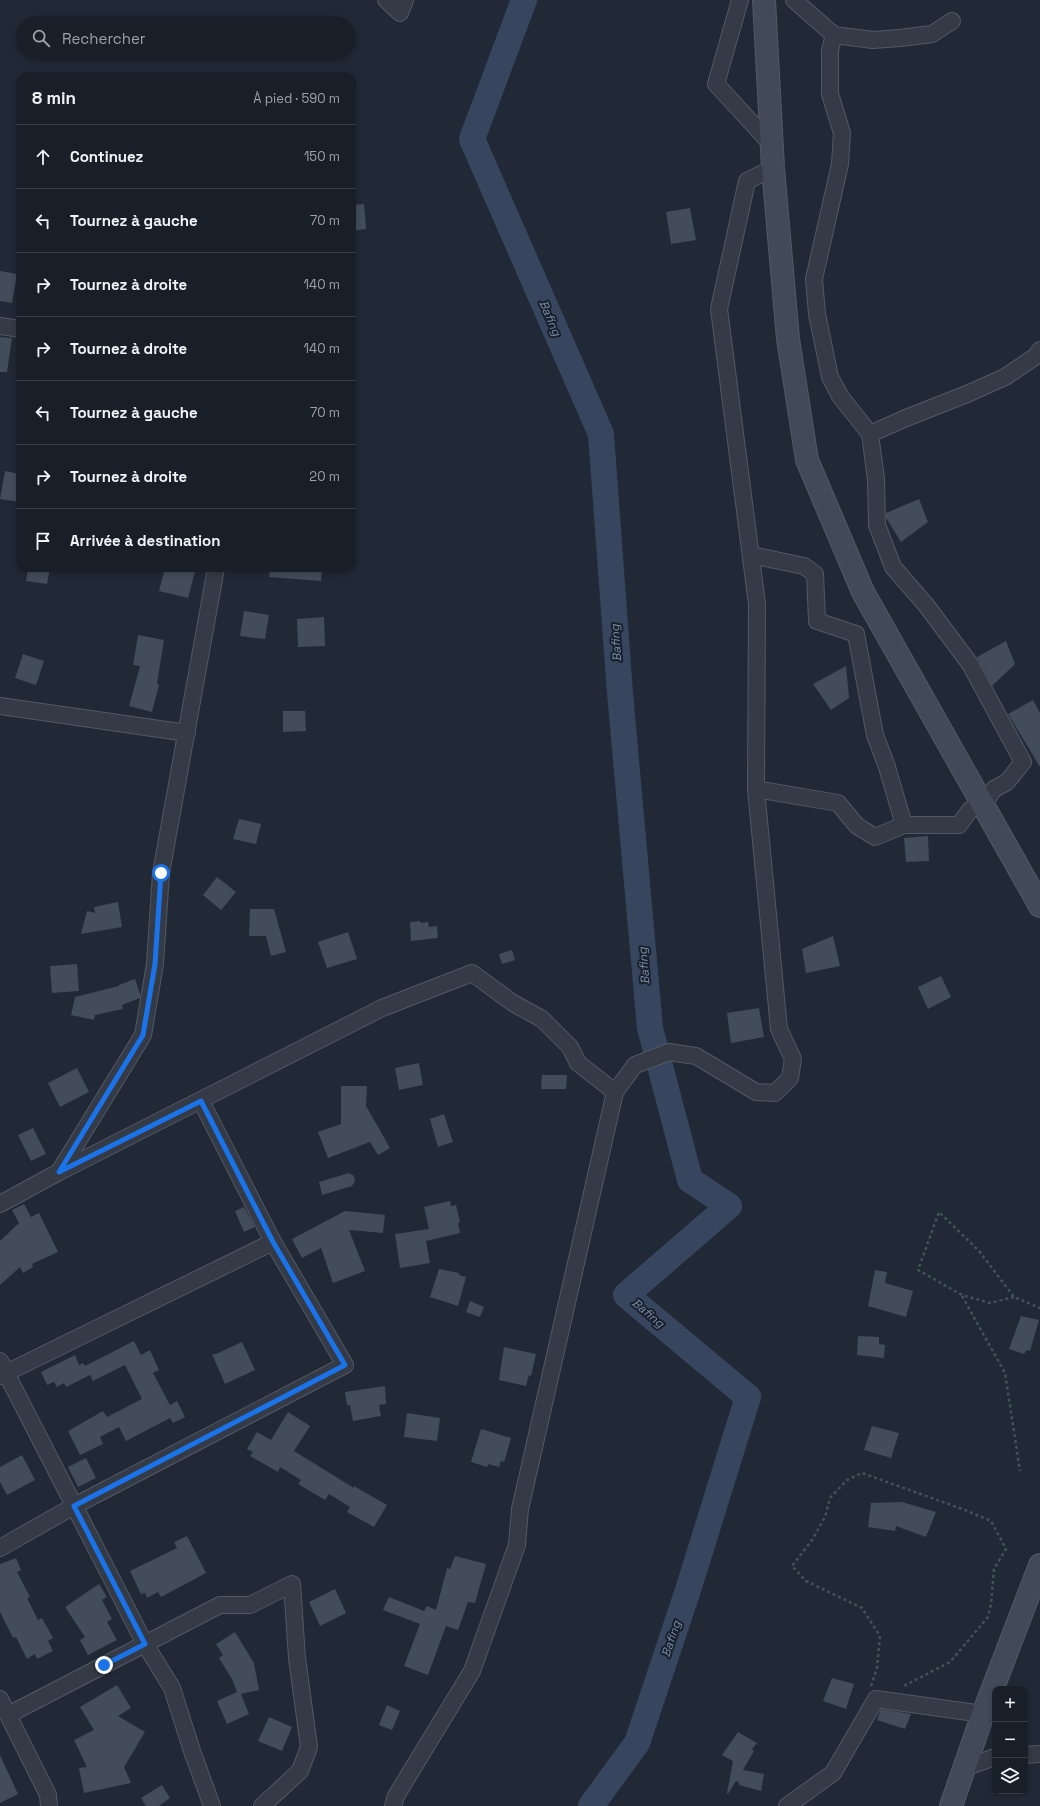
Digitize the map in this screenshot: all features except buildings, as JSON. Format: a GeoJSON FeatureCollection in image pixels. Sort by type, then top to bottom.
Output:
{"type":"FeatureCollection","features":[{"type":"Feature","properties":{"kind":"main road"},"geometry":{"type":"LineString","coordinates":[[764,0],[773,168],[788,339],[807,460],[863,592],[1040,906]]}},
{"type":"Feature","properties":{"kind":"main road"},"geometry":{"type":"LineString","coordinates":[[951,1806],[983,1714],[1040,1565]]}},
{"type":"Feature","properties":{"kind":"street"},"geometry":{"type":"LineString","coordinates":[[386,0],[400,13],[405,0]]}},
{"type":"Feature","properties":{"kind":"street"},"geometry":{"type":"LineString","coordinates":[[740,0],[716,84],[773,146]]}},
{"type":"Feature","properties":{"kind":"street"},"geometry":{"type":"LineString","coordinates":[[794,0],[834,36],[873,40],[932,34],[952,21]]}},
{"type":"Feature","properties":{"kind":"street"},"geometry":{"type":"LineString","coordinates":[[756,789],[838,804],[857,826],[875,837],[904,825],[959,825],[970,810],[983,805],[994,790],[1008,782],[1023,762],[970,664],[926,605],[893,567],[877,525],[876,479],[870,434],[840,396],[830,377],[817,314],[814,279],[840,164],[842,133],[830,94],[830,50],[834,36]]}},
{"type":"Feature","properties":{"kind":"street"},"geometry":{"type":"LineString","coordinates":[[393,1806],[396,1796],[472,1671],[517,1545],[520,1509],[615,1092],[635,1065],[669,1052],[696,1056],[756,1092],[775,1093],[790,1078],[793,1059],[779,1029],[756,789],[757,604],[719,309],[747,181],[773,168]]}},
{"type":"Feature","properties":{"kind":"street"},"geometry":{"type":"LineString","coordinates":[[0,326],[16,328]]}},
{"type":"Feature","properties":{"kind":"street"},"geometry":{"type":"LineString","coordinates":[[870,434],[1005,377],[1036,356],[1040,350]]}},
{"type":"Feature","properties":{"kind":"street"},"geometry":{"type":"LineString","coordinates":[[751,555],[804,566],[815,574],[817,621],[856,634],[875,735],[887,767],[904,825]]}},
{"type":"Feature","properties":{"kind":"street"},"geometry":{"type":"LineString","coordinates":[[59,1172],[143,1035],[155,964],[161,873],[215,572]]}},
{"type":"Feature","properties":{"kind":"street"},"geometry":{"type":"LineString","coordinates":[[0,706],[187,733]]}},
{"type":"Feature","properties":{"kind":"street"},"geometry":{"type":"LineString","coordinates":[[0,1204],[59,1172],[382,1008],[472,974],[513,1003],[542,1019],[570,1047],[578,1063],[615,1092]]}},
{"type":"Feature","properties":{"kind":"street"},"geometry":{"type":"LineString","coordinates":[[0,1548],[74,1506],[345,1365],[273,1242],[201,1101]]}},
{"type":"Feature","properties":{"kind":"street"},"geometry":{"type":"LineString","coordinates":[[212,1806],[172,1688],[145,1644],[2,1370],[273,1242]]}},
{"type":"Feature","properties":{"kind":"street"},"geometry":{"type":"LineString","coordinates":[[8,1715],[220,1605],[250,1605],[292,1584],[297,1658],[309,1747],[300,1771],[262,1806]]}},
{"type":"Feature","properties":{"kind":"street"},"geometry":{"type":"LineString","coordinates":[[0,1699],[48,1795],[49,1806]]}},
{"type":"Feature","properties":{"kind":"street"},"geometry":{"type":"LineString","coordinates":[[787,1806],[833,1773],[876,1699],[983,1714]]}},
{"type":"Feature","properties":{"kind":"street"},"geometry":{"type":"LineString","coordinates":[[1028,1755],[1040,1754]]}},
{"type":"Feature","properties":{"kind":"street"},"geometry":{"type":"LineString","coordinates":[[964,1768],[992,1758]]}},
{"type":"Feature","properties":{"kind":"path"},"geometry":{"type":"LineString","coordinates":[[1014,1297],[990,1303],[962,1295],[918,1270],[939,1212],[979,1251],[1014,1297],[1040,1308]]}},
{"type":"Feature","properties":{"kind":"path"},"geometry":{"type":"LineString","coordinates":[[962,1295],[1006,1373],[1020,1471]]}},
{"type":"Feature","properties":{"kind":"path"},"geometry":{"type":"LineString","coordinates":[[870,1690],[877,1668],[880,1636],[862,1608],[806,1581],[792,1566],[812,1540],[825,1517],[830,1498],[848,1480],[862,1473],[965,1510],[991,1521],[1006,1549],[994,1569],[991,1604],[988,1617],[950,1662],[901,1688]]}},
{"type":"Feature","properties":{"kind":"waterway","name":"Bafing"},"geometry":{"type":"LineString","coordinates":[[524,0],[472,139],[601,434],[620,693],[650,1028],[690,1180],[729,1206],[626,1295],[748,1397],[688,1590],[637,1743],[591,1806]]}},
{"type":"Feature","properties":{"kind":"route"},"geometry":{"type":"LineString","coordinates":[[104,1665],[145,1644],[74,1506],[345,1365],[273,1242],[201,1101],[59,1172],[143,1035],[155,964],[161,873]]}}]}
